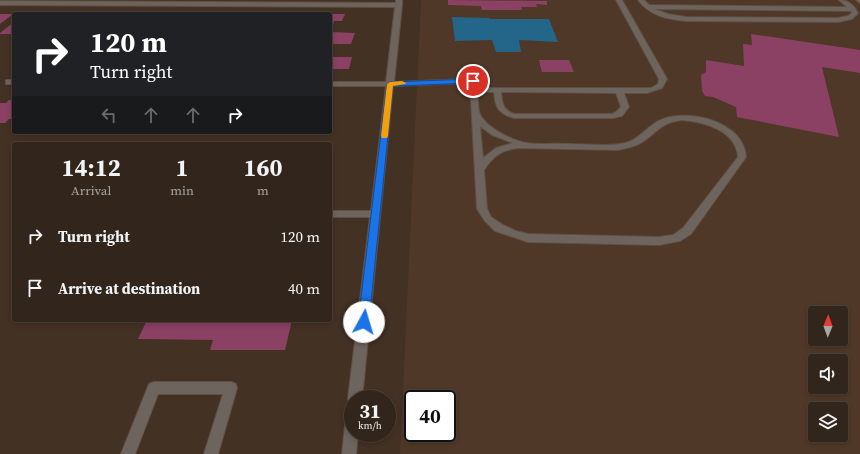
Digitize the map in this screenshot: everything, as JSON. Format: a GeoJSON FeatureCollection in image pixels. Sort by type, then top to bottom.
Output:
{"type":"FeatureCollection","features":[{"type":"Feature","properties":{"kind":"street"},"geometry":{"type":"LineString","coordinates":[[332,84],[473,86],[497,90],[653,90],[663,83],[663,79],[619,0]]}},
{"type":"Feature","properties":{"kind":"street"},"geometry":{"type":"LineString","coordinates":[[641,0],[646,7],[654,12],[674,18],[838,20],[852,17],[855,13],[853,9],[842,0]]}},
{"type":"Feature","properties":{"kind":"street"},"geometry":{"type":"LineString","coordinates":[[658,0],[663,7]]}},
{"type":"Feature","properties":{"kind":"street"},"geometry":{"type":"LineString","coordinates":[[826,0],[838,9]]}},
{"type":"Feature","properties":{"kind":"street"},"geometry":{"type":"LineString","coordinates":[[0,3],[399,2],[356,390]]}},
{"type":"Feature","properties":{"kind":"street"},"geometry":{"type":"LineString","coordinates":[[646,7],[853,9]]}},
{"type":"Feature","properties":{"kind":"street"},"geometry":{"type":"LineString","coordinates":[[472,68],[473,86],[479,170],[482,209],[488,219],[499,228],[513,234],[528,238],[659,241],[676,238],[687,231],[742,156],[742,149],[737,140],[729,132],[710,123],[689,119],[676,119],[664,121],[656,126],[639,142],[618,147],[506,146],[496,150],[488,156],[479,170]]}},
{"type":"Feature","properties":{"kind":"street"},"geometry":{"type":"LineString","coordinates":[[497,90],[499,107],[504,113],[514,116],[613,116],[623,111],[625,107],[619,91]]}},
{"type":"Feature","properties":{"kind":"street"},"geometry":{"type":"LineString","coordinates":[[475,114],[482,124],[494,132],[509,140],[527,145]]}},
{"type":"Feature","properties":{"kind":"street"},"geometry":{"type":"LineString","coordinates":[[332,214],[376,214]]}},
{"type":"Feature","properties":{"kind":"street"},"geometry":{"type":"LineString","coordinates":[[128,454],[154,388],[232,388],[211,454]]}},
{"type":"Feature","properties":{"kind":"street"},"geometry":{"type":"LineString","coordinates":[[349,454],[350,442]]}},
{"type":"Feature","properties":{"kind":"shaded area"},"geometry":{"type":"Polygon","coordinates":[[[421,0],[860,0],[860,454],[400,454],[421,0]]]}},
{"type":"Feature","properties":{"kind":"water"},"geometry":{"type":"Polygon","coordinates":[[[452,17],[490,19],[549,19],[558,42],[519,40],[521,52],[496,52],[492,40],[455,41],[452,17]]]}},
{"type":"Feature","properties":{"kind":"building"},"geometry":{"type":"Polygon","coordinates":[[[448,0],[547,1],[547,5],[536,4],[537,7],[521,7],[522,10],[482,10],[481,6],[448,5],[448,0]]]}},
{"type":"Feature","properties":{"kind":"building"},"geometry":{"type":"Polygon","coordinates":[[[0,14],[12,14],[12,15],[0,24],[0,14]]]}},
{"type":"Feature","properties":{"kind":"building"},"geometry":{"type":"Polygon","coordinates":[[[332,14],[345,14],[342,21],[334,21],[333,26],[332,14]]]}},
{"type":"Feature","properties":{"kind":"building"},"geometry":{"type":"Polygon","coordinates":[[[12,24],[12,34],[0,33],[12,24]]]}},
{"type":"Feature","properties":{"kind":"building"},"geometry":{"type":"Polygon","coordinates":[[[332,32],[355,33],[351,44],[332,44],[332,32]]]}},
{"type":"Feature","properties":{"kind":"building"},"geometry":{"type":"Polygon","coordinates":[[[751,34],[860,50],[860,73],[822,67],[839,137],[737,117],[736,107],[713,97],[705,96],[702,91],[701,75],[706,72],[706,60],[744,66],[743,44],[752,45],[751,34]]]}},
{"type":"Feature","properties":{"kind":"building"},"geometry":{"type":"Polygon","coordinates":[[[332,57],[352,57],[349,69],[332,69],[332,57]]]}},
{"type":"Feature","properties":{"kind":"building"},"geometry":{"type":"Polygon","coordinates":[[[539,60],[569,60],[574,72],[542,72],[539,60]]]}},
{"type":"Feature","properties":{"kind":"building"},"geometry":{"type":"Polygon","coordinates":[[[9,100],[12,100],[12,119],[9,119],[5,123],[0,123],[0,103],[6,103],[9,100]]]}},
{"type":"Feature","properties":{"kind":"building"},"geometry":{"type":"Polygon","coordinates":[[[146,322],[292,322],[285,350],[210,350],[213,340],[138,339],[146,322]]]}},
{"type":"Feature","properties":{"kind":"slow traffic"},"geometry":{"type":"LineString","coordinates":[[384,136],[390,84],[402,83]]}},
{"type":"Feature","properties":{"kind":"route"},"geometry":{"type":"LineString","coordinates":[[364,322],[390,84],[410,82],[473,81]]}}]}
